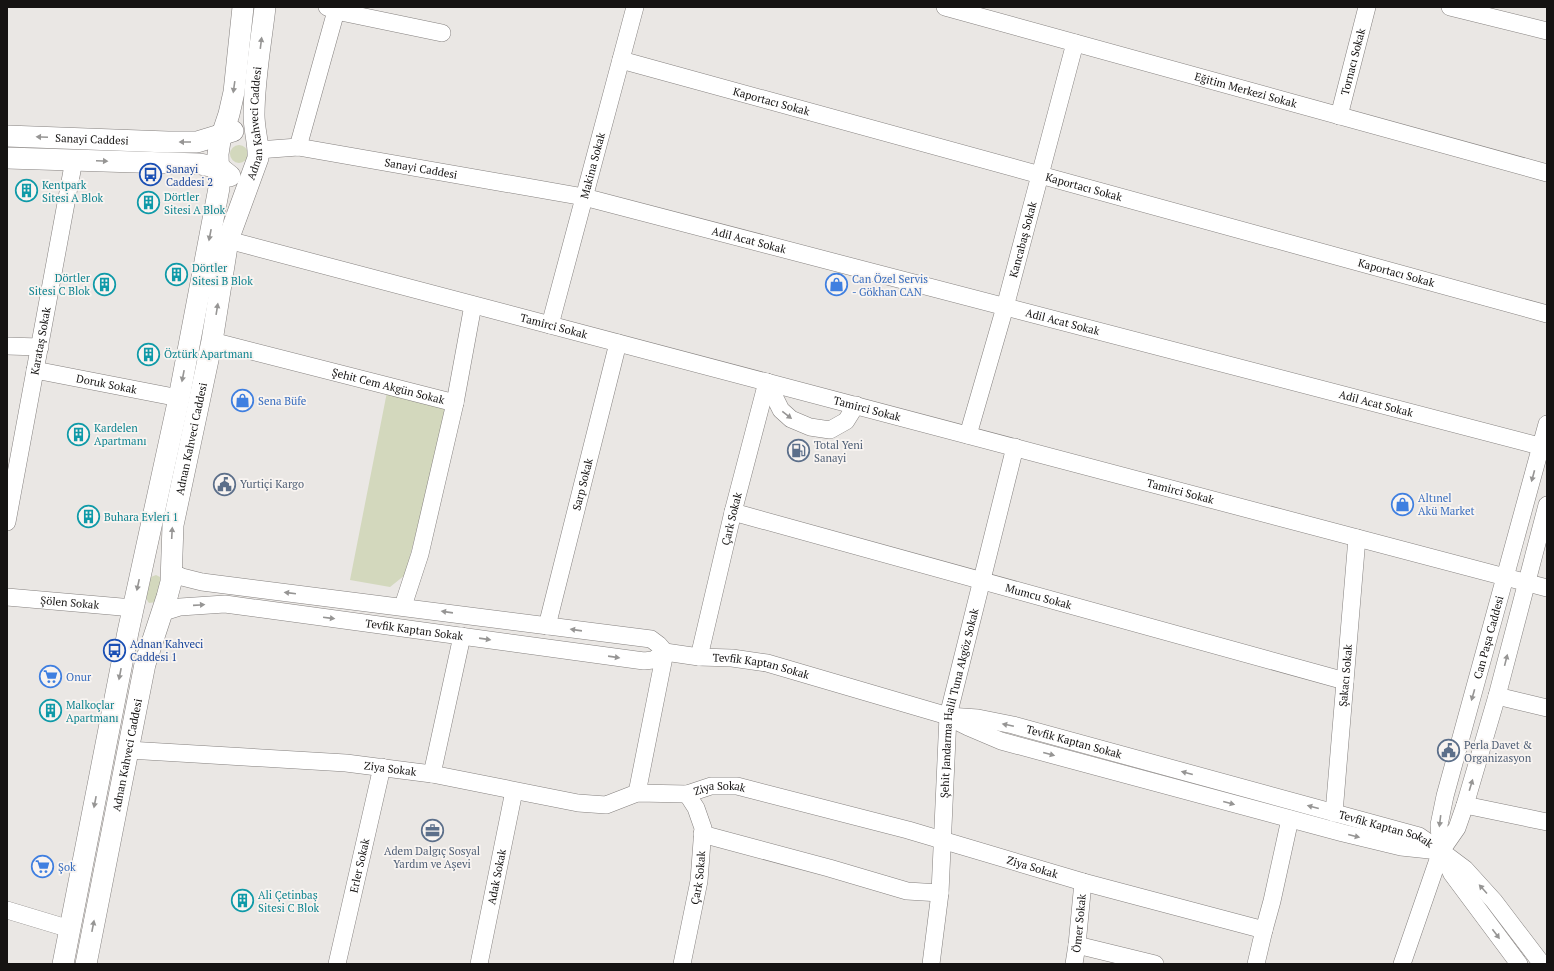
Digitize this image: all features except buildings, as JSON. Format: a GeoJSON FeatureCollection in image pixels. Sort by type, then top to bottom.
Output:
{"type":"FeatureCollection","features":[{"type":"Feature","properties":{"kind":"main road","name":"Adnan Kahveci Caddesi"},"geometry":{"type":"LineString","coordinates":[[63,964],[142,562],[178,398],[219,188],[220,168],[218,154],[220,141],[234,92],[243,7]]}},
{"type":"Feature","properties":{"kind":"main road","name":"Adnan Kahveci Caddesi"},"geometry":{"type":"LineString","coordinates":[[86,964],[145,664],[167,597],[172,572],[172,525],[212,341],[228,240],[258,158],[254,116],[265,7]]}},
{"type":"Feature","properties":{"kind":"main road"},"geometry":{"type":"LineString","coordinates":[[223,134],[239,131],[249,132],[257,144]]}},
{"type":"Feature","properties":{"kind":"main road","name":"Sanayi Caddesi"},"geometry":{"type":"LineString","coordinates":[[7,136],[197,142],[223,134]]}},
{"type":"Feature","properties":{"kind":"main road","name":"Sanayi Caddesi"},"geometry":{"type":"LineString","coordinates":[[7,158],[200,164],[220,168]]}},
{"type":"Feature","properties":{"kind":"main road"},"geometry":{"type":"LineString","coordinates":[[220,168],[236,178],[244,178],[251,175]]}},
{"type":"Feature","properties":{"kind":"main road"},"geometry":{"type":"LineString","coordinates":[[142,562],[158,561],[166,565],[172,572]]}},
{"type":"Feature","properties":{"kind":"main road"},"geometry":{"type":"LineString","coordinates":[[133,608],[150,614],[161,612]]}},
{"type":"Feature","properties":{"kind":"street","name":"Makina Sokak"},"geometry":{"type":"LineString","coordinates":[[550,325],[635,7]]}},
{"type":"Feature","properties":{"kind":"street","name":"Eğitim Merkezi Sokak"},"geometry":{"type":"LineString","coordinates":[[945,7],[1547,173]]}},
{"type":"Feature","properties":{"kind":"street","name":"Tornacı Sokak"},"geometry":{"type":"LineString","coordinates":[[1339,116],[1367,7]]}},
{"type":"Feature","properties":{"kind":"street"},"geometry":{"type":"LineString","coordinates":[[1450,7],[1547,30]]}},
{"type":"Feature","properties":{"kind":"street"},"geometry":{"type":"LineString","coordinates":[[298,147],[332,9],[442,33]]}},
{"type":"Feature","properties":{"kind":"street","name":"Kancabaş Sokak"},"geometry":{"type":"LineString","coordinates":[[968,435],[1005,307],[1075,43]]}},
{"type":"Feature","properties":{"kind":"street","name":"Kaportacı Sokak"},"geometry":{"type":"LineString","coordinates":[[621,60],[1547,314]]}},
{"type":"Feature","properties":{"kind":"street","name":"Sanayi Caddesi"},"geometry":{"type":"LineString","coordinates":[[257,144],[298,147],[584,197]]}},
{"type":"Feature","properties":{"kind":"street","name":"Karataş Sokak"},"geometry":{"type":"LineString","coordinates":[[8,516],[74,160]]}},
{"type":"Feature","properties":{"kind":"street","name":"Adil Acat Sokak"},"geometry":{"type":"LineString","coordinates":[[584,197],[1544,447]]}},
{"type":"Feature","properties":{"kind":"street","name":"Tamirci Sokak"},"geometry":{"type":"LineString","coordinates":[[228,240],[1526,583]]}},
{"type":"Feature","properties":{"kind":"street"},"geometry":{"type":"LineString","coordinates":[[455,402],[473,305]]}},
{"type":"Feature","properties":{"kind":"street","name":"Şehit Cem Akgün Sokak"},"geometry":{"type":"LineString","coordinates":[[212,341],[455,402],[420,554],[403,606]]}},
{"type":"Feature","properties":{"kind":"street","name":"Sarp Sokak"},"geometry":{"type":"LineString","coordinates":[[547,626],[618,343]]}},
{"type":"Feature","properties":{"kind":"street"},"geometry":{"type":"LineString","coordinates":[[7,346],[40,346]]}},
{"type":"Feature","properties":{"kind":"street","name":"Doruk Sokak"},"geometry":{"type":"LineString","coordinates":[[35,370],[178,398]]}},
{"type":"Feature","properties":{"kind":"street"},"geometry":{"type":"LineString","coordinates":[[767,382],[781,410],[791,419],[810,427],[830,430],[846,421],[856,405]]}},
{"type":"Feature","properties":{"kind":"street","name":"Çark Sokak"},"geometry":{"type":"LineString","coordinates":[[699,657],[733,512],[767,382]]}},
{"type":"Feature","properties":{"kind":"street","name":"Can Paşa Caddesi"},"geometry":{"type":"LineString","coordinates":[[1519,964],[1452,874],[1441,851],[1439,825],[1445,796],[1544,447],[1547,424]]}},
{"type":"Feature","properties":{"kind":"street","name":"Şehit Jandarma Halil Tuna Akgöz Sokak"},"geometry":{"type":"LineString","coordinates":[[931,964],[940,892],[948,716],[1015,447]]}},
{"type":"Feature","properties":{"kind":"street","name":"Can Paşa Caddesi"},"geometry":{"type":"LineString","coordinates":[[1441,851],[1457,828],[1465,806],[1497,696],[1547,506]]}},
{"type":"Feature","properties":{"kind":"street","name":"Mumcu Sokak"},"geometry":{"type":"LineString","coordinates":[[733,512],[1345,681]]}},
{"type":"Feature","properties":{"kind":"street","name":"Şakacı Sokak"},"geometry":{"type":"LineString","coordinates":[[1334,812],[1357,538]]}},
{"type":"Feature","properties":{"kind":"street","name":"Tevfik Kaptan Sokak"},"geometry":{"type":"LineString","coordinates":[[172,572],[182,577],[202,582],[403,606],[651,639],[665,652],[699,657],[732,658],[767,663],[948,716],[968,727],[1001,741],[1290,820],[1402,847],[1441,851]]}},
{"type":"Feature","properties":{"kind":"street"},"geometry":{"type":"LineString","coordinates":[[1526,583],[1547,588]]}},
{"type":"Feature","properties":{"kind":"street","name":"Şölen Sokak"},"geometry":{"type":"LineString","coordinates":[[7,597],[133,608]]}},
{"type":"Feature","properties":{"kind":"street","name":"Tevfik Kaptan Sokak"},"geometry":{"type":"LineString","coordinates":[[161,612],[180,607],[225,604],[644,661],[653,660],[665,652]]}},
{"type":"Feature","properties":{"kind":"street"},"geometry":{"type":"LineString","coordinates":[[432,774],[462,636]]}},
{"type":"Feature","properties":{"kind":"street"},"geometry":{"type":"LineString","coordinates":[[637,793],[665,652]]}},
{"type":"Feature","properties":{"kind":"street"},"geometry":{"type":"LineString","coordinates":[[1497,696],[1547,708]]}},
{"type":"Feature","properties":{"kind":"street","name":"Tevfik Kaptan Sokak"},"geometry":{"type":"LineString","coordinates":[[948,716],[978,718],[1013,725],[1334,812],[1419,836],[1441,851]]}},
{"type":"Feature","properties":{"kind":"street","name":"Ziya Sokak"},"geometry":{"type":"LineString","coordinates":[[128,750],[346,763],[382,767],[432,774],[578,803],[606,805],[637,793],[687,794],[711,786],[737,786],[942,840],[1083,882],[1264,930]]}},
{"type":"Feature","properties":{"kind":"street","name":"Erler Sokak"},"geometry":{"type":"LineString","coordinates":[[337,964],[382,767]]}},
{"type":"Feature","properties":{"kind":"street","name":"Adak Sokak"},"geometry":{"type":"LineString","coordinates":[[480,964],[514,791]]}},
{"type":"Feature","properties":{"kind":"street","name":"Çark Sokak"},"geometry":{"type":"LineString","coordinates":[[682,964],[699,881],[703,828],[696,808],[687,794]]}},
{"type":"Feature","properties":{"kind":"street"},"geometry":{"type":"LineString","coordinates":[[1465,806],[1547,822]]}},
{"type":"Feature","properties":{"kind":"street"},"geometry":{"type":"LineString","coordinates":[[1256,964],[1290,820]]}},
{"type":"Feature","properties":{"kind":"street"},"geometry":{"type":"LineString","coordinates":[[702,834],[829,868],[907,891],[940,892]]}},
{"type":"Feature","properties":{"kind":"street"},"geometry":{"type":"LineString","coordinates":[[1402,964],[1441,851],[1465,869],[1494,901],[1542,964]]}},
{"type":"Feature","properties":{"kind":"street","name":"Ömer Sokak"},"geometry":{"type":"LineString","coordinates":[[1074,964],[1083,882]]}},
{"type":"Feature","properties":{"kind":"street"},"geometry":{"type":"LineString","coordinates":[[7,910],[70,929]]}},
{"type":"Feature","properties":{"kind":"street"},"geometry":{"type":"LineString","coordinates":[[1077,945],[1155,964]]}},
{"type":"Feature","properties":{"kind":"green space"},"geometry":{"type":"Polygon","coordinates":[[[239,145],[245,148],[248,154],[245,160],[239,163],[233,160],[230,154],[233,148],[239,145]]]}},
{"type":"Feature","properties":{"kind":"green space"},"geometry":{"type":"Polygon","coordinates":[[[387,392],[449,406],[405,575],[390,587],[350,580],[387,392]]]}},
{"type":"Feature","properties":{"kind":"green space"},"geometry":{"type":"Polygon","coordinates":[[[156,575],[160,577],[161,582],[156,602],[149,603],[146,597],[147,586],[151,577],[156,575]]]}},
{"type":"Feature","properties":{"kind":"place","name":"Sanayi Caddesi 2"},"geometry":{"type":"Point","coordinates":[150,175]}},
{"type":"Feature","properties":{"kind":"place","name":"Kentpark Sitesi A Blok"},"geometry":{"type":"Point","coordinates":[26,191]}},
{"type":"Feature","properties":{"kind":"place","name":"Dörtler Sitesi A Blok"},"geometry":{"type":"Point","coordinates":[148,203]}},
{"type":"Feature","properties":{"kind":"place","name":"Dörtler Sitesi B Blok"},"geometry":{"type":"Point","coordinates":[176,274]}},
{"type":"Feature","properties":{"kind":"place","name":"Dörtler Sitesi C Blok"},"geometry":{"type":"Point","coordinates":[105,284]}},
{"type":"Feature","properties":{"kind":"place","name":"Can Özel Servis - Gökhan CAN"},"geometry":{"type":"Point","coordinates":[837,285]}},
{"type":"Feature","properties":{"kind":"place","name":"Öztürk Apartmanı"},"geometry":{"type":"Point","coordinates":[148,354]}},
{"type":"Feature","properties":{"kind":"place","name":"Sena Büfe"},"geometry":{"type":"Point","coordinates":[243,401]}},
{"type":"Feature","properties":{"kind":"place","name":"Kardelen Apartmanı"},"geometry":{"type":"Point","coordinates":[79,434]}},
{"type":"Feature","properties":{"kind":"place","name":"Total Yeni Sanayi"},"geometry":{"type":"Point","coordinates":[799,451]}},
{"type":"Feature","properties":{"kind":"place","name":"Yurtiçi Kargo"},"geometry":{"type":"Point","coordinates":[224,484]}},
{"type":"Feature","properties":{"kind":"place","name":"Altınel Akü Market"},"geometry":{"type":"Point","coordinates":[1402,504]}},
{"type":"Feature","properties":{"kind":"place","name":"Buhara Evleri 1"},"geometry":{"type":"Point","coordinates":[88,517]}},
{"type":"Feature","properties":{"kind":"place","name":"Adnan Kahveci Caddesi 1"},"geometry":{"type":"Point","coordinates":[115,650]}},
{"type":"Feature","properties":{"kind":"place","name":"Onur"},"geometry":{"type":"Point","coordinates":[51,677]}},
{"type":"Feature","properties":{"kind":"place","name":"Malkoçlar Apartmanı"},"geometry":{"type":"Point","coordinates":[50,711]}},
{"type":"Feature","properties":{"kind":"place","name":"Perla Davet & Organizasyon"},"geometry":{"type":"Point","coordinates":[1449,751]}},
{"type":"Feature","properties":{"kind":"place","name":"Adem Dalgıç Sosyal Yardım ve Aşevi"},"geometry":{"type":"Point","coordinates":[432,831]}},
{"type":"Feature","properties":{"kind":"place","name":"Şok"},"geometry":{"type":"Point","coordinates":[43,867]}},
{"type":"Feature","properties":{"kind":"place","name":"Ali Çetinbaş Sitesi C Blok"},"geometry":{"type":"Point","coordinates":[243,901]}}]}
